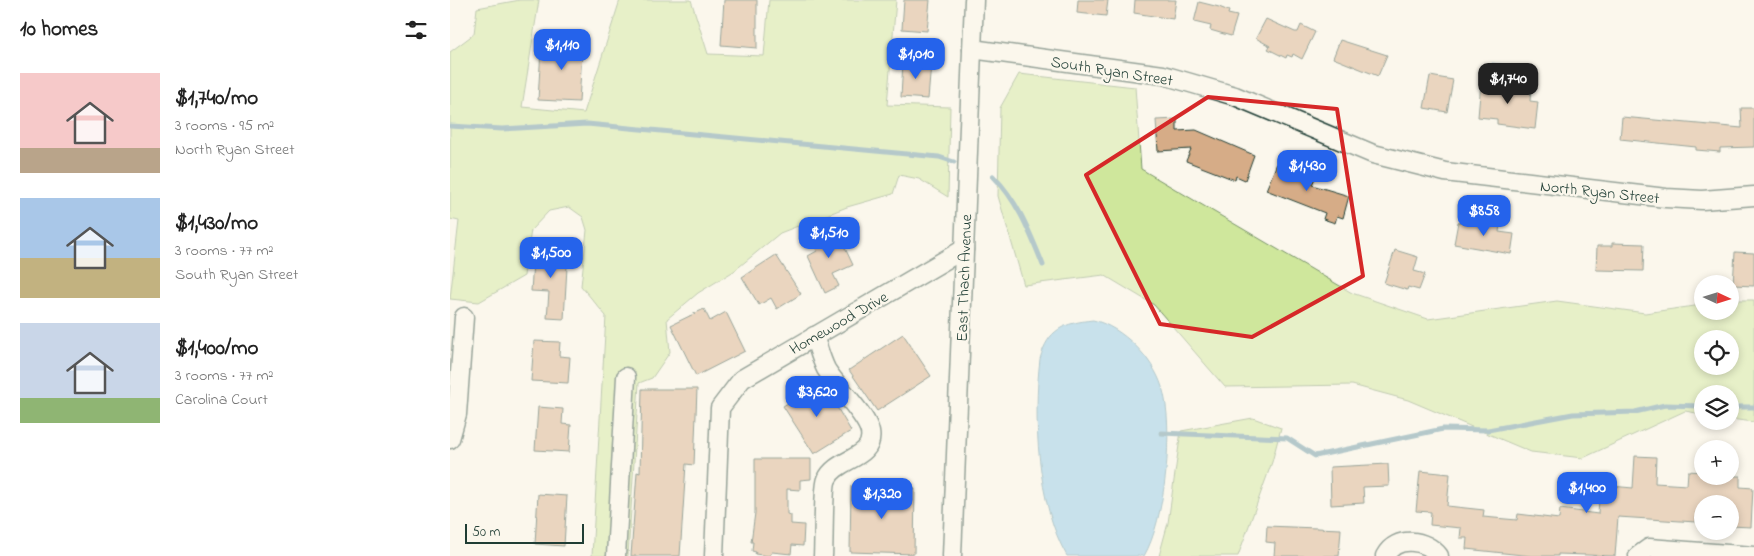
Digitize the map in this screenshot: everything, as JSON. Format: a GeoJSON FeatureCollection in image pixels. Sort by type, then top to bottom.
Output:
{"type":"FeatureCollection","features":[{"type":"Feature","properties":{"kind":"street","name":"East Thach Avenue"},"geometry":{"type":"LineString","coordinates":[[952,556],[974,0]]}},
{"type":"Feature","properties":{"kind":"street","name":"South Ryan Street"},"geometry":{"type":"LineString","coordinates":[[972,49],[1164,75],[1236,96],[1333,137]]}},
{"type":"Feature","properties":{"kind":"street","name":"North Ryan Street"},"geometry":{"type":"LineString","coordinates":[[1333,137],[1373,154],[1445,172],[1666,198],[1702,200],[1754,196]]}},
{"type":"Feature","properties":{"kind":"street","name":"Homewood Drive"},"geometry":{"type":"LineString","coordinates":[[714,556],[720,408],[742,379],[964,249]]}},
{"type":"Feature","properties":{"kind":"street"},"geometry":{"type":"LineString","coordinates":[[450,440],[457,414],[456,345],[464,317]]}},
{"type":"Feature","properties":{"kind":"street"},"geometry":{"type":"LineString","coordinates":[[814,336],[825,368],[866,419],[870,432],[870,445],[861,455],[839,464],[826,480],[823,556]]}},
{"type":"Feature","properties":{"kind":"street"},"geometry":{"type":"LineString","coordinates":[[616,556],[626,377]]}},
{"type":"Feature","properties":{"kind":"street"},"geometry":{"type":"LineString","coordinates":[[1385,556],[1399,543],[1417,541],[1434,550],[1439,556]]}},
{"type":"Feature","properties":{"kind":"street"},"geometry":{"type":"LineString","coordinates":[[1638,556],[1649,548],[1754,556]]}},
{"type":"Feature","properties":{"kind":"highlighted area"},"geometry":{"type":"Polygon","coordinates":[[[1208,97],[1337,109],[1363,276],[1252,337],[1160,324],[1086,175],[1208,97]]]}},
{"type":"Feature","properties":{"kind":"green space"},"geometry":{"type":"Polygon","coordinates":[[[520,0],[539,0],[522,107],[584,113],[620,0],[691,0],[708,54],[764,56],[769,0],[896,0],[887,105],[950,107],[948,197],[919,179],[899,175],[893,194],[847,207],[780,233],[734,271],[698,293],[667,319],[670,352],[652,378],[639,383],[628,556],[592,556],[606,316],[581,286],[587,230],[583,217],[569,207],[549,211],[531,230],[524,276],[479,302],[450,299],[459,221],[450,219],[450,52],[474,34],[477,8],[520,0]]]}},
{"type":"Feature","properties":{"kind":"green space"},"geometry":{"type":"Polygon","coordinates":[[[1019,74],[1135,87],[1141,169],[1352,293],[1428,319],[1557,301],[1645,313],[1694,306],[1694,320],[1739,320],[1739,300],[1754,300],[1754,422],[1739,420],[1739,385],[1694,385],[1694,413],[1685,411],[1583,458],[1531,452],[1408,400],[1352,385],[1225,387],[1154,305],[1104,275],[1024,285],[998,196],[1000,108],[1019,74]]]}},
{"type":"Feature","properties":{"kind":"green space"},"geometry":{"type":"Polygon","coordinates":[[[1253,418],[1281,428],[1272,462],[1238,556],[1159,556],[1168,523],[1181,431],[1253,418]]]}},
{"type":"Feature","properties":{"kind":"water"},"geometry":{"type":"Polygon","coordinates":[[[1492,63],[1518,66],[1520,75],[1516,75],[1516,79],[1490,76],[1492,63]]]}},
{"type":"Feature","properties":{"kind":"water"},"geometry":{"type":"Polygon","coordinates":[[[1093,320],[1115,329],[1144,355],[1158,376],[1166,404],[1168,448],[1166,473],[1158,520],[1144,556],[1067,556],[1049,512],[1043,487],[1037,407],[1040,359],[1048,341],[1059,329],[1074,323],[1093,320]]]}},
{"type":"Feature","properties":{"kind":"building"},"geometry":{"type":"Polygon","coordinates":[[[724,0],[757,0],[757,48],[721,45],[724,0]]]}},
{"type":"Feature","properties":{"kind":"building"},"geometry":{"type":"Polygon","coordinates":[[[904,0],[930,0],[927,31],[902,29],[904,0]]]}},
{"type":"Feature","properties":{"kind":"building"},"geometry":{"type":"Polygon","coordinates":[[[1078,0],[1108,0],[1106,16],[1077,13],[1078,0]]]}},
{"type":"Feature","properties":{"kind":"building"},"geometry":{"type":"Polygon","coordinates":[[[1135,0],[1176,0],[1173,19],[1134,13],[1135,0]]]}},
{"type":"Feature","properties":{"kind":"building"},"geometry":{"type":"Polygon","coordinates":[[[1199,2],[1219,7],[1229,11],[1228,14],[1237,16],[1231,36],[1210,30],[1211,26],[1194,22],[1199,2]]]}},
{"type":"Feature","properties":{"kind":"building"},"geometry":{"type":"Polygon","coordinates":[[[1266,19],[1295,32],[1298,32],[1301,25],[1315,32],[1302,59],[1293,54],[1292,57],[1287,55],[1286,58],[1268,49],[1270,46],[1256,38],[1266,19]]]}},
{"type":"Feature","properties":{"kind":"building"},"geometry":{"type":"Polygon","coordinates":[[[558,35],[583,36],[579,102],[538,100],[541,49],[556,50],[558,35]]]}},
{"type":"Feature","properties":{"kind":"building"},"geometry":{"type":"Polygon","coordinates":[[[1340,40],[1387,55],[1378,76],[1333,58],[1340,40]]]}},
{"type":"Feature","properties":{"kind":"building"},"geometry":{"type":"Polygon","coordinates":[[[903,62],[931,64],[928,99],[901,97],[903,62]]]}},
{"type":"Feature","properties":{"kind":"building"},"geometry":{"type":"Polygon","coordinates":[[[1430,76],[1453,80],[1447,112],[1424,108],[1430,76]]]}},
{"type":"Feature","properties":{"kind":"building"},"geometry":{"type":"Polygon","coordinates":[[[1481,82],[1531,88],[1530,101],[1538,102],[1535,129],[1497,124],[1497,119],[1478,117],[1481,82]]]}},
{"type":"Feature","properties":{"kind":"building"},"geometry":{"type":"Polygon","coordinates":[[[1741,108],[1754,108],[1754,147],[1720,148],[1720,152],[1696,150],[1696,147],[1620,139],[1622,117],[1742,128],[1741,108]]]}},
{"type":"Feature","properties":{"kind":"building"},"geometry":{"type":"Polygon","coordinates":[[[1177,119],[1177,131],[1196,130],[1254,155],[1245,180],[1236,176],[1235,180],[1186,161],[1191,149],[1158,151],[1156,120],[1177,119]]]}},
{"type":"Feature","properties":{"kind":"building"},"geometry":{"type":"Polygon","coordinates":[[[1278,161],[1315,178],[1312,185],[1349,196],[1343,218],[1337,216],[1335,223],[1323,219],[1325,213],[1266,190],[1278,161]]]}},
{"type":"Feature","properties":{"kind":"building"},"geometry":{"type":"Polygon","coordinates":[[[1458,222],[1479,225],[1480,222],[1500,225],[1499,232],[1514,234],[1511,254],[1454,244],[1458,222]]]}},
{"type":"Feature","properties":{"kind":"building"},"geometry":{"type":"Polygon","coordinates":[[[836,229],[853,265],[833,274],[839,286],[825,293],[808,256],[817,251],[812,240],[836,229]]]}},
{"type":"Feature","properties":{"kind":"building"},"geometry":{"type":"Polygon","coordinates":[[[1612,243],[1644,244],[1643,271],[1596,270],[1597,246],[1612,246],[1612,243]]]}},
{"type":"Feature","properties":{"kind":"building"},"geometry":{"type":"Polygon","coordinates":[[[534,248],[568,250],[564,319],[547,318],[549,292],[531,291],[534,248]]]}},
{"type":"Feature","properties":{"kind":"building"},"geometry":{"type":"Polygon","coordinates":[[[1395,250],[1418,257],[1414,271],[1425,274],[1419,290],[1408,287],[1407,290],[1384,283],[1395,250]]]}},
{"type":"Feature","properties":{"kind":"building"},"geometry":{"type":"Polygon","coordinates":[[[1735,252],[1754,253],[1754,286],[1739,285],[1739,275],[1734,275],[1735,252]]]}},
{"type":"Feature","properties":{"kind":"building"},"geometry":{"type":"Polygon","coordinates":[[[776,255],[801,294],[777,309],[771,298],[759,305],[742,277],[776,255]]]}},
{"type":"Feature","properties":{"kind":"building"},"geometry":{"type":"Polygon","coordinates":[[[704,309],[710,321],[726,312],[745,351],[696,376],[671,325],[704,309]]]}},
{"type":"Feature","properties":{"kind":"building"},"geometry":{"type":"Polygon","coordinates":[[[903,334],[931,376],[877,411],[849,370],[903,334]]]}},
{"type":"Feature","properties":{"kind":"building"},"geometry":{"type":"Polygon","coordinates":[[[534,341],[560,342],[559,356],[570,357],[568,383],[531,381],[534,341]]]}},
{"type":"Feature","properties":{"kind":"building"},"geometry":{"type":"Polygon","coordinates":[[[822,382],[851,431],[814,454],[783,406],[822,382]]]}},
{"type":"Feature","properties":{"kind":"building"},"geometry":{"type":"Polygon","coordinates":[[[642,389],[697,389],[694,465],[686,464],[680,556],[631,556],[637,472],[640,473],[642,389]]]}},
{"type":"Feature","properties":{"kind":"building"},"geometry":{"type":"Polygon","coordinates":[[[538,407],[563,409],[562,424],[571,425],[569,452],[535,450],[538,407]]]}},
{"type":"Feature","properties":{"kind":"building"},"geometry":{"type":"Polygon","coordinates":[[[1635,456],[1656,457],[1655,483],[1687,485],[1688,471],[1694,471],[1694,485],[1739,485],[1740,476],[1740,487],[1753,488],[1751,527],[1739,526],[1739,495],[1694,495],[1694,522],[1618,517],[1615,556],[1558,554],[1558,556],[1532,556],[1466,549],[1467,538],[1460,538],[1461,528],[1430,525],[1431,512],[1416,511],[1420,471],[1450,474],[1447,506],[1484,510],[1483,517],[1517,520],[1518,514],[1559,519],[1560,509],[1598,514],[1600,485],[1633,488],[1635,456]]]}},
{"type":"Feature","properties":{"kind":"building"},"geometry":{"type":"Polygon","coordinates":[[[755,459],[811,459],[811,479],[800,480],[800,490],[787,489],[787,514],[791,515],[791,524],[804,525],[803,546],[792,545],[791,554],[772,552],[769,556],[755,554],[756,552],[752,551],[753,542],[751,542],[755,513],[755,459]]]}},
{"type":"Feature","properties":{"kind":"building"},"geometry":{"type":"Polygon","coordinates":[[[1388,464],[1389,486],[1363,487],[1364,503],[1331,505],[1330,467],[1388,464]]]}},
{"type":"Feature","properties":{"kind":"building"},"geometry":{"type":"Polygon","coordinates":[[[851,486],[915,488],[914,554],[850,552],[851,486]]]}},
{"type":"Feature","properties":{"kind":"building"},"geometry":{"type":"Polygon","coordinates":[[[538,494],[567,496],[564,546],[535,544],[538,494]]]}},
{"type":"Feature","properties":{"kind":"building"},"geometry":{"type":"Polygon","coordinates":[[[1267,526],[1341,529],[1339,556],[1274,556],[1275,543],[1266,542],[1267,526]]]}},
{"type":"Feature","properties":{"kind":"waterway"},"geometry":{"type":"LineString","coordinates":[[450,126],[502,129],[587,124],[939,157],[954,162]]}},
{"type":"Feature","properties":{"kind":"waterway"},"geometry":{"type":"LineString","coordinates":[[993,176],[1010,196],[1028,229],[1043,265]]}},
{"type":"Feature","properties":{"kind":"waterway"},"geometry":{"type":"LineString","coordinates":[[1161,433],[1287,438],[1315,456],[1443,429],[1488,430],[1573,414],[1635,412],[1665,405],[1694,406]]}},
{"type":"Feature","properties":{"kind":"waterway"},"geometry":{"type":"LineString","coordinates":[[1739,407],[1754,407]]}}]}
